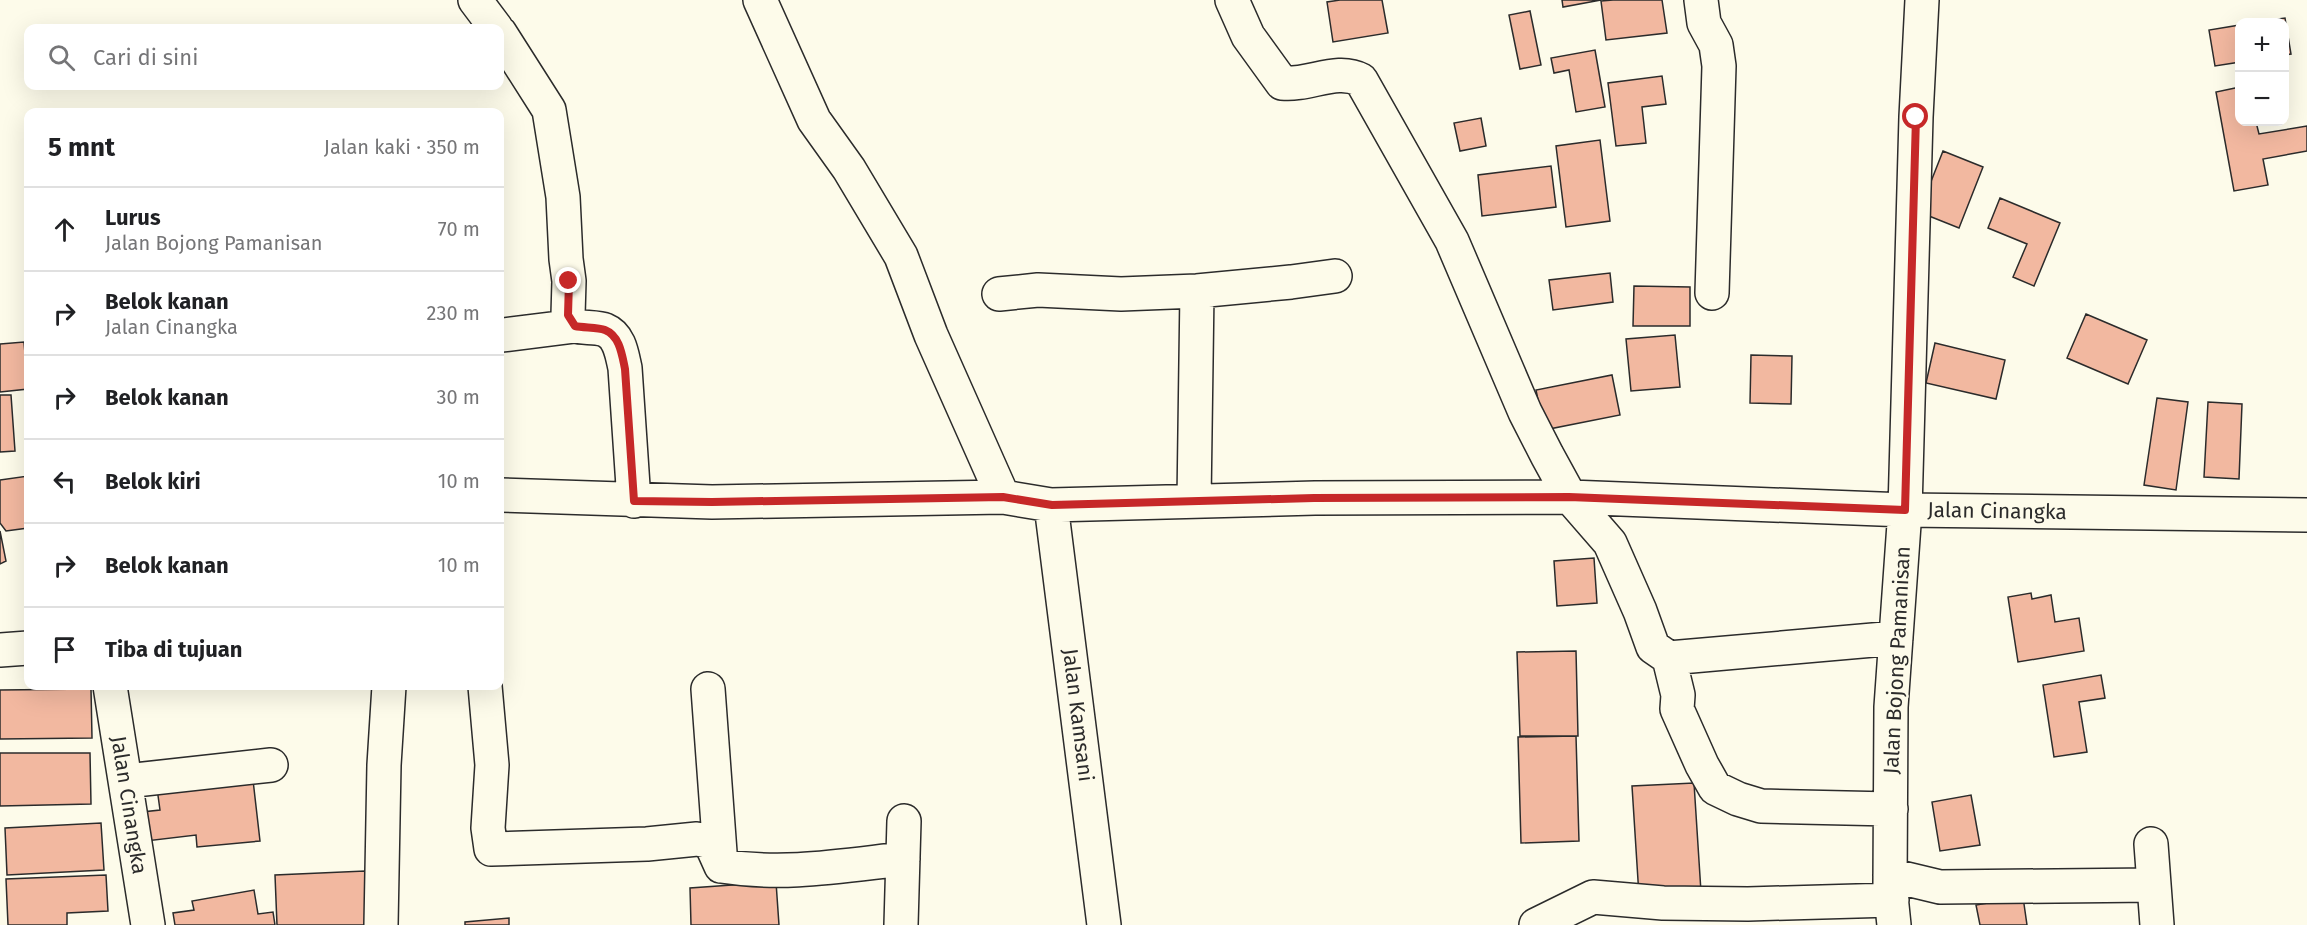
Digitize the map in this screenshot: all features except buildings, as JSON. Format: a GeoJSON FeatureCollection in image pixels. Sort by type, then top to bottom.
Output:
{"type":"FeatureCollection","features":[{"type":"Feature","properties":{"kind":"street"},"geometry":{"type":"LineString","coordinates":[[476,0],[493,24]]}},
{"type":"Feature","properties":{"kind":"street"},"geometry":{"type":"LineString","coordinates":[[760,0],[814,120],[849,169],[901,256],[931,335],[1003,497]]}},
{"type":"Feature","properties":{"kind":"street"},"geometry":{"type":"LineString","coordinates":[[1232,0],[1248,36],[1282,83],[1295,84],[1341,74],[1351,75],[1361,80],[1452,241],[1525,412],[1569,497],[1610,543],[1653,647],[1669,658],[1896,638]]}},
{"type":"Feature","properties":{"kind":"street"},"geometry":{"type":"LineString","coordinates":[[1701,0],[1704,23],[1716,45],[1719,66],[1712,293]]}},
{"type":"Feature","properties":{"kind":"street","name":"Jalan Bojong Pamanisan"},"geometry":{"type":"LineString","coordinates":[[1892,900],[1891,707],[1905,510],[1916,117],[1922,0]]}},
{"type":"Feature","properties":{"kind":"street"},"geometry":{"type":"LineString","coordinates":[[504,39],[549,110],[563,198],[569,281],[568,315],[575,326]]}},
{"type":"Feature","properties":{"kind":"street"},"geometry":{"type":"LineString","coordinates":[[999,294],[1038,290],[1121,294],[1197,291],[1335,276]]}},
{"type":"Feature","properties":{"kind":"street"},"geometry":{"type":"LineString","coordinates":[[1194,501],[1197,291]]}},
{"type":"Feature","properties":{"kind":"street"},"geometry":{"type":"LineString","coordinates":[[504,335],[575,326],[604,330],[615,337],[622,352],[625,369],[634,501]]}},
{"type":"Feature","properties":{"kind":"street","name":"Jalan Cinangka"},"geometry":{"type":"LineString","coordinates":[[504,495],[712,502],[1003,497],[1052,505],[1314,498],[1569,497],[1905,510],[2307,515]]}},
{"type":"Feature","properties":{"kind":"street","name":"Jalan Kamsani"},"geometry":{"type":"LineString","coordinates":[[1052,505],[1104,925]]}},
{"type":"Feature","properties":{"kind":"street"},"geometry":{"type":"LineString","coordinates":[[0,650],[24,648]]}},
{"type":"Feature","properties":{"kind":"street"},"geometry":{"type":"LineString","coordinates":[[1669,658],[1678,695],[1677,709],[1715,788],[1738,799],[1761,806],[1891,809]]}},
{"type":"Feature","properties":{"kind":"street"},"geometry":{"type":"LineString","coordinates":[[708,689],[721,866]]}},
{"type":"Feature","properties":{"kind":"street","name":"Jalan Cinangka"},"geometry":{"type":"LineString","coordinates":[[111,690],[148,925]]}},
{"type":"Feature","properties":{"kind":"street"},"geometry":{"type":"LineString","coordinates":[[381,925],[384,765],[389,690]]}},
{"type":"Feature","properties":{"kind":"street"},"geometry":{"type":"LineString","coordinates":[[485,690],[492,765],[488,828],[491,849],[647,844],[698,839],[712,846],[721,866]]}},
{"type":"Feature","properties":{"kind":"street"},"geometry":{"type":"LineString","coordinates":[[126,781],[271,765]]}},
{"type":"Feature","properties":{"kind":"street"},"geometry":{"type":"LineString","coordinates":[[901,925],[904,821]]}},
{"type":"Feature","properties":{"kind":"street"},"geometry":{"type":"LineString","coordinates":[[2151,844],[2157,925]]}},
{"type":"Feature","properties":{"kind":"street"},"geometry":{"type":"LineString","coordinates":[[721,866],[753,871],[794,871],[903,859]]}},
{"type":"Feature","properties":{"kind":"street"},"geometry":{"type":"LineString","coordinates":[[1536,925],[1593,897],[1663,903],[1748,904],[1892,900],[1940,887],[2153,885]]}},
{"type":"Feature","properties":{"kind":"route"},"geometry":{"type":"LineString","coordinates":[[569,281],[568,315],[575,326],[604,330],[615,337],[622,352],[634,501],[712,502],[1003,497],[1052,505],[1314,498],[1569,497],[1905,510],[1916,117]]}}]}
